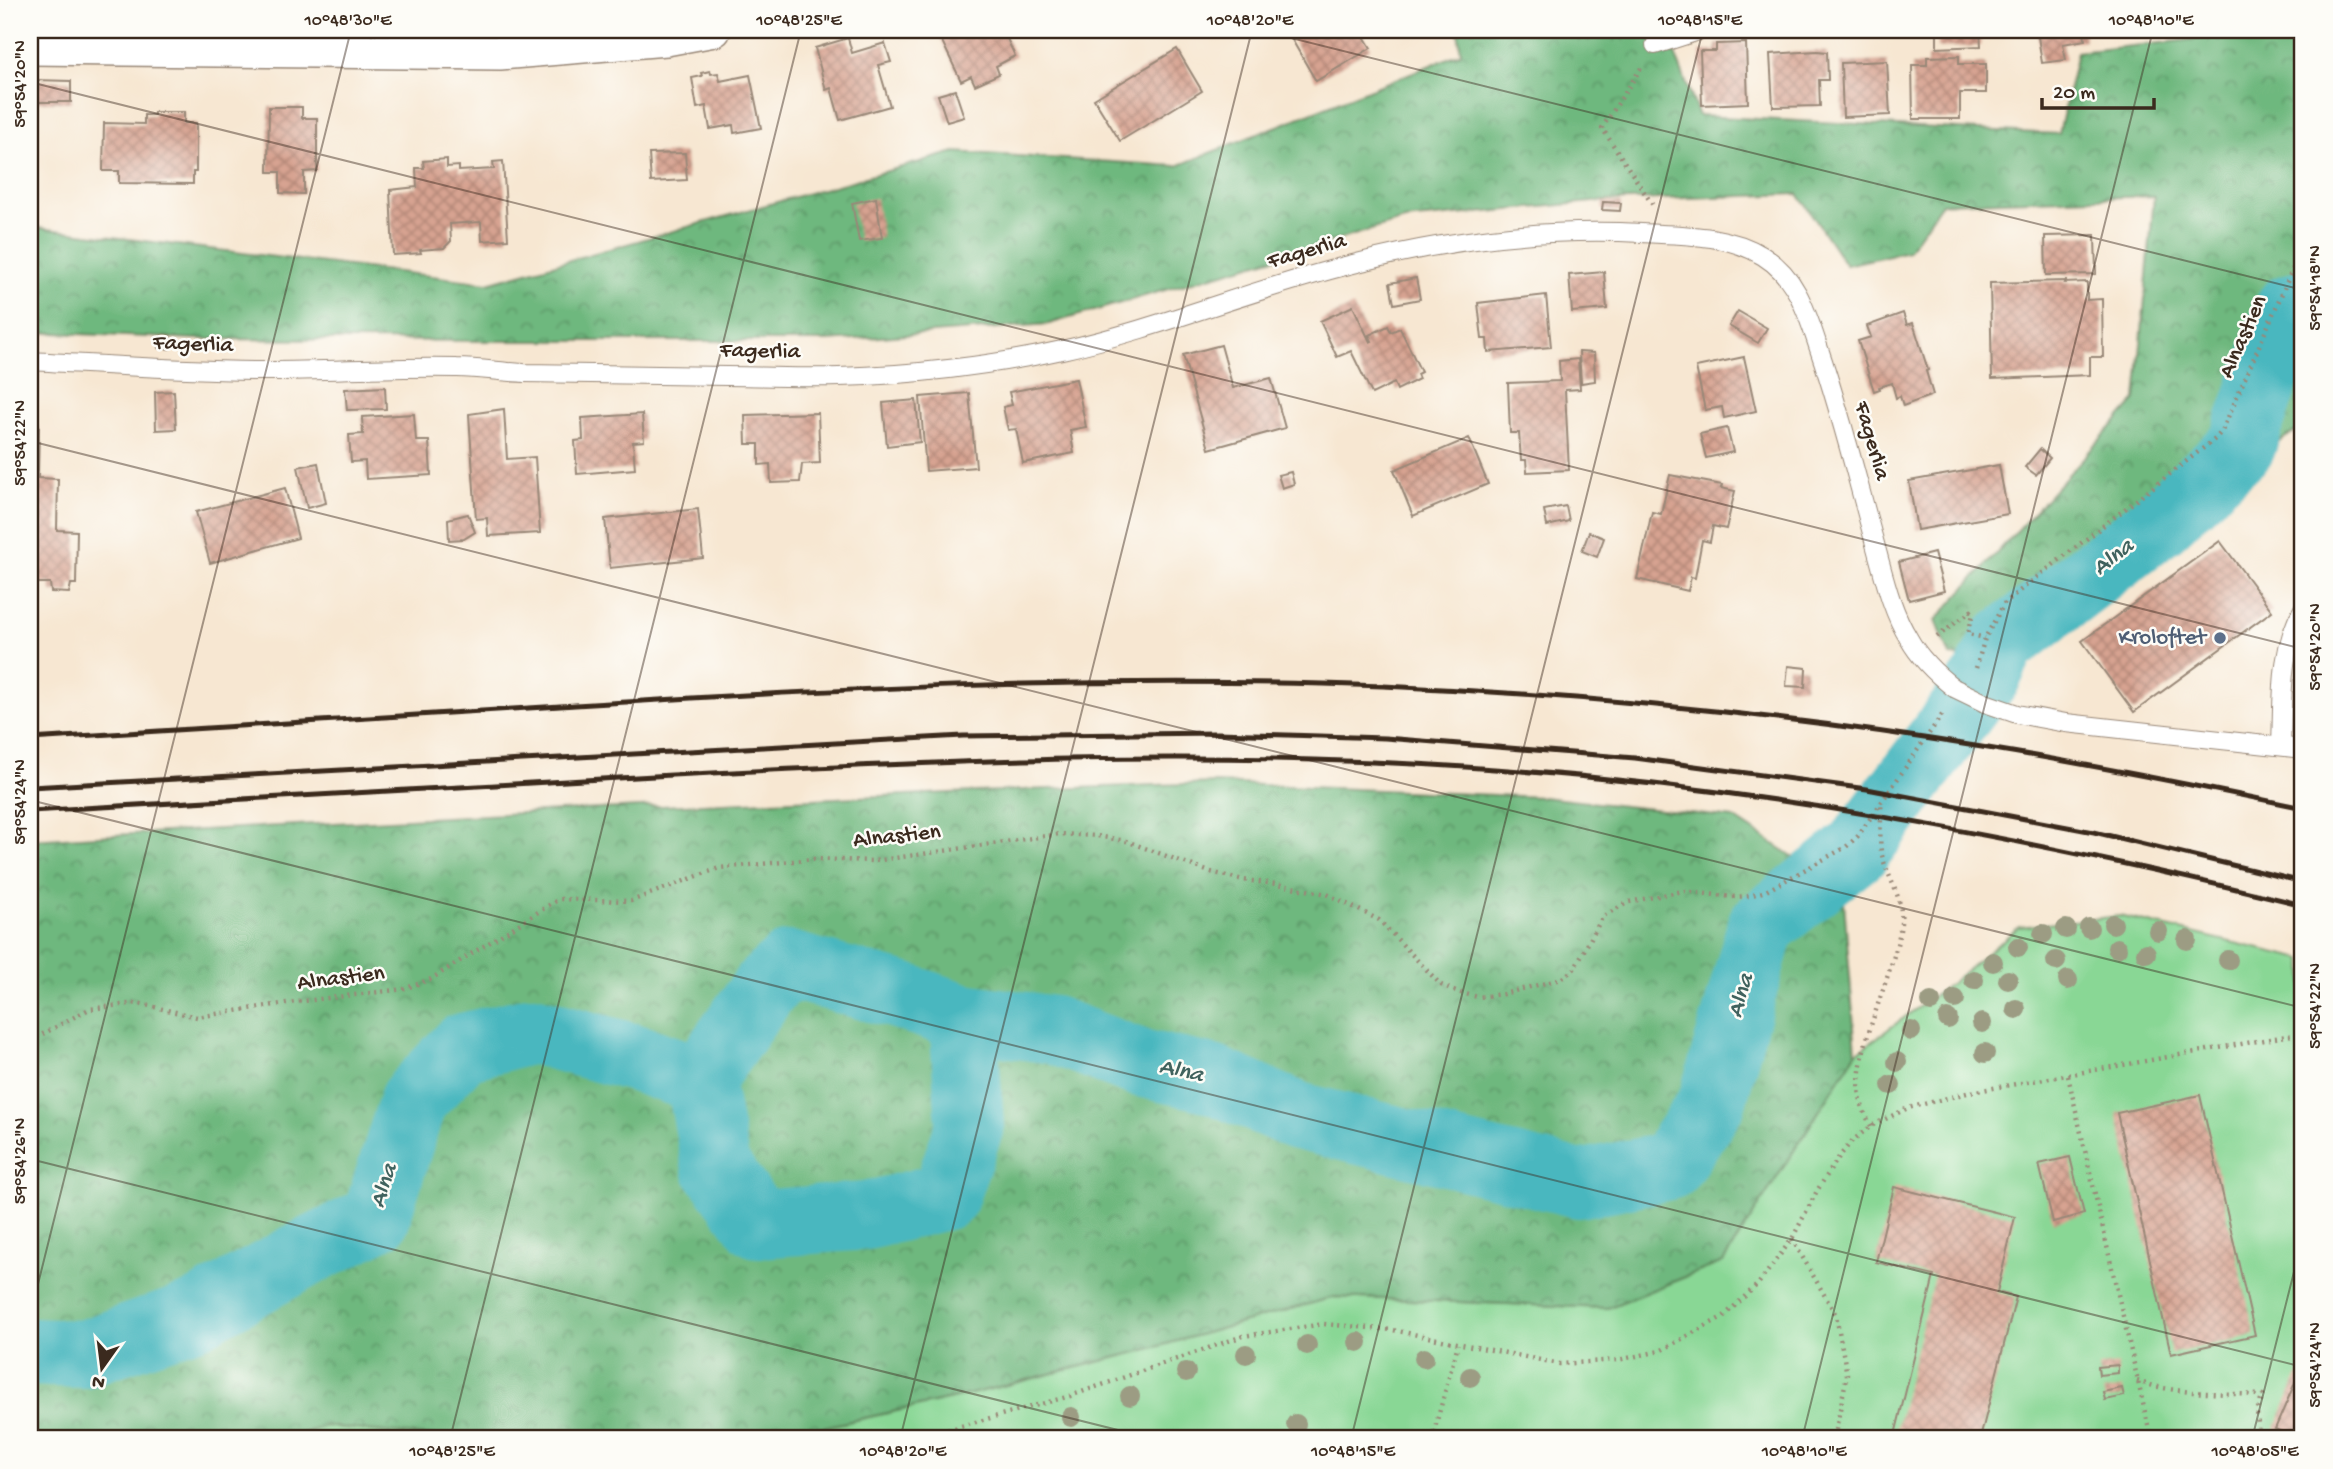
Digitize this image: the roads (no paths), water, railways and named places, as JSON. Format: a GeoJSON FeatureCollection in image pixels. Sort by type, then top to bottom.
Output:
{"type":"FeatureCollection","features":[{"type":"Feature","properties":{"kind":"street"},"geometry":{"type":"LineString","coordinates":[[30,48],[500,52],[666,39],[714,30]]}},
{"type":"Feature","properties":{"kind":"lane"},"geometry":{"type":"LineString","coordinates":[[1655,45],[1702,30]]}},
{"type":"Feature","properties":{"kind":"lane","name":"Fagerlia"},"geometry":{"type":"LineString","coordinates":[[30,361],[259,371],[461,368],[516,372],[668,375],[887,375],[1055,352],[1165,322],[1352,264],[1469,241],[1588,232],[1710,238],[1744,246],[1767,258],[1785,274],[1796,290],[1826,368],[1894,609],[1918,653],[1933,671],[1954,688],[1985,703],[2042,719],[2102,729],[2303,749]]}},
{"type":"Feature","properties":{"kind":"lane"},"geometry":{"type":"LineString","coordinates":[[2281,746],[2285,656],[2303,608]]}},
{"type":"Feature","properties":{"kind":"waterway","name":"Alna"},"geometry":{"type":"LineString","coordinates":[[30,1352],[83,1354],[195,1315],[376,1218],[413,1100],[463,1047],[533,1030],[639,1059],[700,1080],[716,1167],[758,1224],[866,1216],[945,1196],[970,1126],[963,1017],[1053,1030],[1140,1063],[1212,1079],[1298,1116],[1579,1184],[1669,1166],[1712,1102],[1761,926],[1858,849],[1987,677],[2003,643],[2159,523],[2242,446],[2289,308],[2303,303]]}},
{"type":"Feature","properties":{"kind":"waterway","name":"Alna"},"geometry":{"type":"LineString","coordinates":[[700,1080],[766,986],[789,965],[901,996],[963,1017]]}},
{"type":"Feature","properties":{"kind":"railway"},"geometry":{"type":"LineString","coordinates":[[30,739],[650,700],[859,690],[1173,682],[1383,686],[1610,701],[1838,726],[2067,761],[2303,808]]}},
{"type":"Feature","properties":{"kind":"railway"},"geometry":{"type":"LineString","coordinates":[[30,787],[963,736],[1217,733],[1385,738],[1635,758],[1867,789],[2094,832],[2303,882]]}},
{"type":"Feature","properties":{"kind":"railway"},"geometry":{"type":"LineString","coordinates":[[30,811],[870,765],[1168,758],[1366,762],[1571,775],[1782,801],[1992,837],[2303,905]]}},
{"type":"Feature","properties":{"kind":"place","name":"Kroloftet"},"geometry":{"type":"Point","coordinates":[2220,638]}}]}
